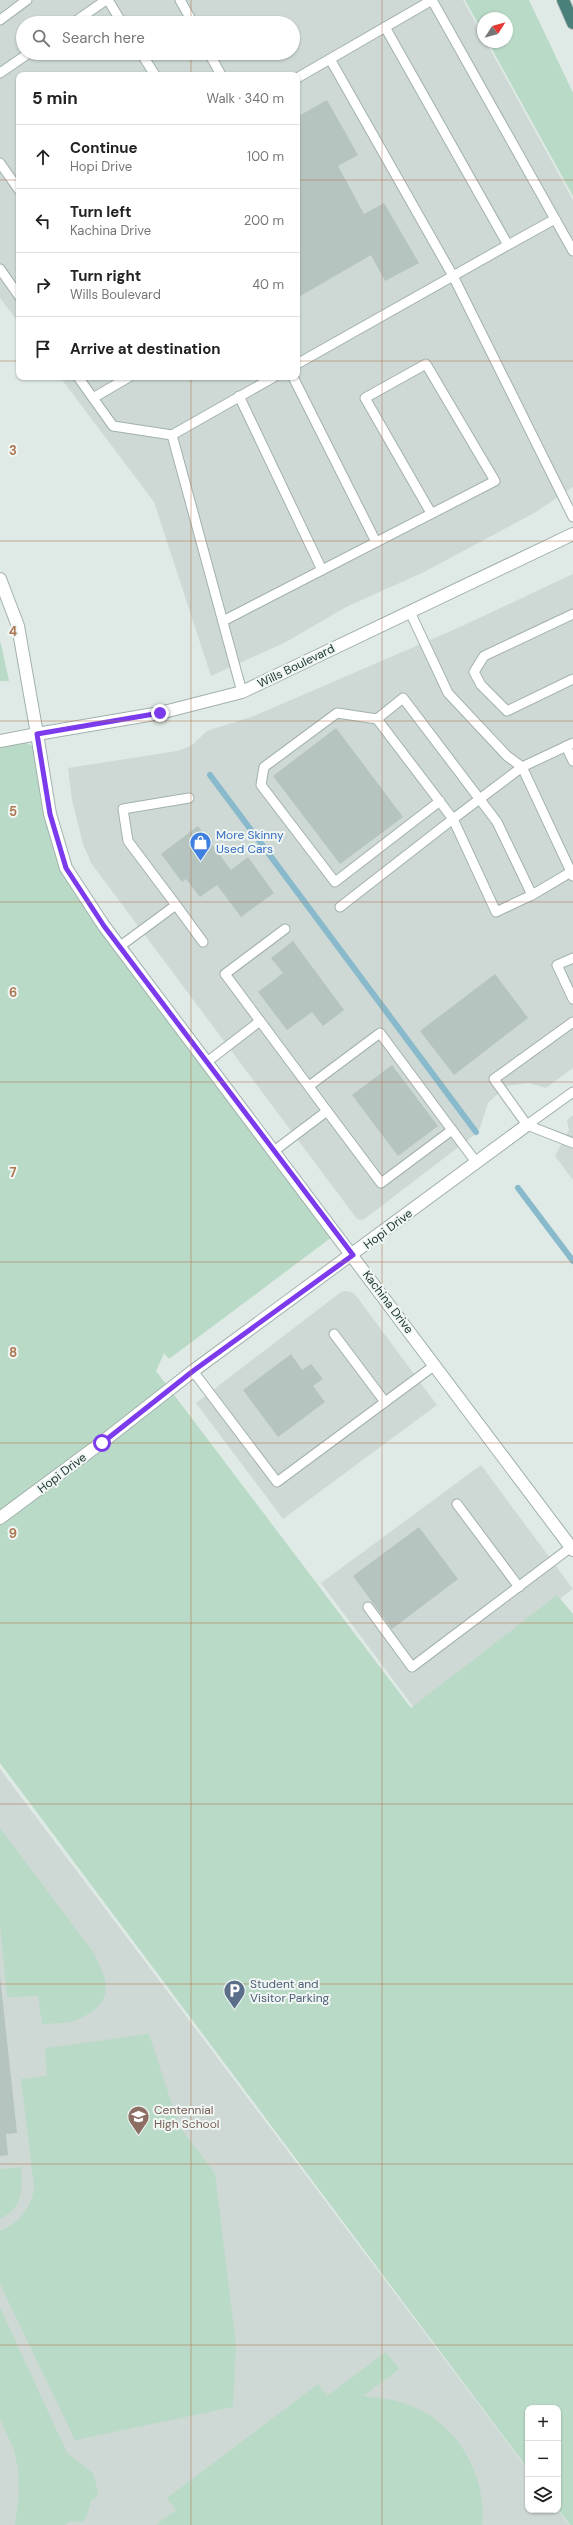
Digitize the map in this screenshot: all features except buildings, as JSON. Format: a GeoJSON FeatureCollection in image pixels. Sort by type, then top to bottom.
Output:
{"type":"FeatureCollection","features":[{"type":"Feature","properties":{"kind":"highway"},"geometry":{"type":"LineString","coordinates":[[562,0],[573,23]]}},
{"type":"Feature","properties":{"kind":"street","name":"Wills Boulevard"},"geometry":{"type":"LineString","coordinates":[[0,741],[160,713],[242,692],[573,534]]}},
{"type":"Feature","properties":{"kind":"street","name":"Kachina Drive"},"geometry":{"type":"LineString","coordinates":[[0,579],[18,626],[50,814],[66,868],[119,947],[353,1255],[572,1549]]}},
{"type":"Feature","properties":{"kind":"street","name":"Hopi Drive"},"geometry":{"type":"LineString","coordinates":[[0,1518],[102,1443],[193,1371],[353,1255],[526,1125]]}},
{"type":"Feature","properties":{"kind":"lane"},"geometry":{"type":"LineString","coordinates":[[0,20],[28,0]]}},
{"type":"Feature","properties":{"kind":"lane"},"geometry":{"type":"LineString","coordinates":[[83,16],[107,0],[117,16]]}},
{"type":"Feature","properties":{"kind":"lane"},"geometry":{"type":"LineString","coordinates":[[180,0],[189,16]]}},
{"type":"Feature","properties":{"kind":"lane"},"geometry":{"type":"LineString","coordinates":[[300,76],[432,0],[573,251]]}},
{"type":"Feature","properties":{"kind":"lane"},"geometry":{"type":"LineString","coordinates":[[385,27],[508,245]]}},
{"type":"Feature","properties":{"kind":"lane"},"geometry":{"type":"LineString","coordinates":[[330,59],[453,276],[573,517]]}},
{"type":"Feature","properties":{"kind":"lane"},"geometry":{"type":"LineString","coordinates":[[0,73],[19,60]]}},
{"type":"Feature","properties":{"kind":"lane"},"geometry":{"type":"LineString","coordinates":[[145,60],[153,72]]}},
{"type":"Feature","properties":{"kind":"lane"},"geometry":{"type":"LineString","coordinates":[[213,60],[219,72]]}},
{"type":"Feature","properties":{"kind":"lane"},"geometry":{"type":"LineString","coordinates":[[0,163],[16,186]]}},
{"type":"Feature","properties":{"kind":"lane"},"geometry":{"type":"LineString","coordinates":[[300,362],[555,219]]}},
{"type":"Feature","properties":{"kind":"lane"},"geometry":{"type":"LineString","coordinates":[[0,269],[16,292]]}},
{"type":"Feature","properties":{"kind":"lane"},"geometry":{"type":"LineString","coordinates":[[223,621],[376,542],[431,514],[495,481],[426,364],[365,398],[431,514]]}},
{"type":"Feature","properties":{"kind":"lane"},"geometry":{"type":"LineString","coordinates":[[80,380],[113,426],[172,435],[268,380]]}},
{"type":"Feature","properties":{"kind":"lane"},"geometry":{"type":"LineString","coordinates":[[93,398],[125,380]]}},
{"type":"Feature","properties":{"kind":"lane"},"geometry":{"type":"LineString","coordinates":[[295,380],[376,542]]}},
{"type":"Feature","properties":{"kind":"lane"},"geometry":{"type":"LineString","coordinates":[[239,396],[322,570]]}},
{"type":"Feature","properties":{"kind":"lane"},"geometry":{"type":"LineString","coordinates":[[172,435],[242,692]]}},
{"type":"Feature","properties":{"kind":"lane"},"geometry":{"type":"LineString","coordinates":[[410,612],[448,693],[507,756],[522,766],[572,874],[496,912],[453,819],[440,801],[377,719],[337,713],[264,767],[261,785],[334,882],[440,801]]}},
{"type":"Feature","properties":{"kind":"lane"},"geometry":{"type":"LineString","coordinates":[[573,614],[484,656],[474,672],[480,685],[507,711],[573,679]]}},
{"type":"Feature","properties":{"kind":"lane"},"geometry":{"type":"LineString","coordinates":[[377,719],[403,698],[496,822],[532,895]]}},
{"type":"Feature","properties":{"kind":"lane"},"geometry":{"type":"LineString","coordinates":[[340,907],[522,766],[569,745],[573,761]]}},
{"type":"Feature","properties":{"kind":"lane"},"geometry":{"type":"LineString","coordinates":[[189,798],[123,809],[128,841],[203,942]]}},
{"type":"Feature","properties":{"kind":"lane"},"geometry":{"type":"LineString","coordinates":[[119,947],[176,905]]}},
{"type":"Feature","properties":{"kind":"lane"},"geometry":{"type":"LineString","coordinates":[[284,929],[225,974],[381,1183],[452,1130]]}},
{"type":"Feature","properties":{"kind":"lane"},"geometry":{"type":"LineString","coordinates":[[573,958],[557,965],[573,999]]}},
{"type":"Feature","properties":{"kind":"lane"},"geometry":{"type":"LineString","coordinates":[[207,1062],[260,1022]]}},
{"type":"Feature","properties":{"kind":"lane"},"geometry":{"type":"LineString","coordinates":[[573,1022],[494,1079],[526,1125],[573,1143]]}},
{"type":"Feature","properties":{"kind":"lane"},"geometry":{"type":"LineString","coordinates":[[309,1086],[380,1033],[476,1162]]}},
{"type":"Feature","properties":{"kind":"lane"},"geometry":{"type":"LineString","coordinates":[[526,1125],[573,1092]]}},
{"type":"Feature","properties":{"kind":"lane"},"geometry":{"type":"LineString","coordinates":[[274,1151],[327,1111]]}},
{"type":"Feature","properties":{"kind":"lane"},"geometry":{"type":"LineString","coordinates":[[334,1334],[385,1402]]}},
{"type":"Feature","properties":{"kind":"lane"},"geometry":{"type":"LineString","coordinates":[[193,1371],[276,1482],[435,1365]]}},
{"type":"Feature","properties":{"kind":"lane"},"geometry":{"type":"LineString","coordinates":[[458,1504],[519,1587]]}},
{"type":"Feature","properties":{"kind":"lane"},"geometry":{"type":"LineString","coordinates":[[368,1607],[412,1667],[572,1549]]}},
{"type":"Feature","properties":{"kind":"shaded area"},"geometry":{"type":"Polygon","coordinates":[[[0,0],[463,0],[477,25],[477,48],[489,48],[573,200],[573,487],[536,512],[422,573],[346,607],[286,642],[211,676],[154,502],[62,380],[300,380],[300,72],[16,72],[16,319],[0,298],[0,0]]]}},
{"type":"Feature","properties":{"kind":"shaded area"},"geometry":{"type":"Polygon","coordinates":[[[573,574],[573,1068],[546,1088],[529,1083],[506,1086],[488,1103],[480,1128],[473,1136],[367,1217],[362,1220],[357,1219],[91,863],[83,844],[72,800],[68,768],[177,751],[191,746],[207,731],[254,716],[460,627],[573,574]]]}},
{"type":"Feature","properties":{"kind":"shaded area"},"geometry":{"type":"Polygon","coordinates":[[[573,1115],[573,1180],[555,1156],[569,1130],[567,1120],[573,1115]]]}},
{"type":"Feature","properties":{"kind":"shaded area"},"geometry":{"type":"Polygon","coordinates":[[[346,1291],[354,1293],[437,1405],[283,1519],[196,1403],[341,1292],[346,1291]]]}},
{"type":"Feature","properties":{"kind":"shaded area"},"geometry":{"type":"Polygon","coordinates":[[[481,1465],[573,1589],[414,1708],[321,1583],[481,1465]]]}},
{"type":"Feature","properties":{"kind":"shaded area","name":"Centennial High School"},"geometry":{"type":"Polygon","coordinates":[[[0,1769],[525,2466],[525,2513],[560,2513],[569,2525],[0,2525],[0,1769]]]}},
{"type":"Feature","properties":{"kind":"green space"},"geometry":{"type":"Polygon","coordinates":[[[465,0],[529,0],[573,93],[573,196],[491,48],[513,48],[513,12],[477,12],[477,22],[465,0]]]}},
{"type":"Feature","properties":{"kind":"green space"},"geometry":{"type":"Polygon","coordinates":[[[0,641],[1,644],[9,681],[0,681],[0,641]]]}},
{"type":"Feature","properties":{"kind":"green space"},"geometry":{"type":"Polygon","coordinates":[[[21,741],[36,747],[73,874],[332,1237],[169,1359],[164,1353],[156,1371],[411,1708],[557,1595],[573,1614],[573,2525],[570,2525],[561,2513],[561,2405],[525,2405],[525,2465],[0,1763],[0,745],[21,741]]]}},
{"type":"Feature","properties":{"kind":"green space"},"geometry":{"type":"Polygon","coordinates":[[[0,1828],[91,1949],[102,1970],[106,1988],[100,2005],[75,2021],[42,2024],[38,1996],[7,1997],[0,1925],[0,1828]]]}},
{"type":"Feature","properties":{"kind":"green space"},"geometry":{"type":"Polygon","coordinates":[[[149,2034],[179,2126],[215,2174],[236,2345],[233,2407],[75,2440],[0,2284],[0,2231],[7,2228],[19,2219],[24,2213],[31,2200],[34,2186],[21,2079],[47,2076],[45,2048],[149,2034]]]}},
{"type":"Feature","properties":{"kind":"green space"},"geometry":{"type":"Polygon","coordinates":[[[21,2167],[22,2184],[20,2198],[14,2209],[0,2219],[0,2169],[21,2167]]]}},
{"type":"Feature","properties":{"kind":"green space"},"geometry":{"type":"Polygon","coordinates":[[[0,2307],[67,2453],[93,2473],[98,2492],[96,2498],[91,2500],[87,2516],[82,2522],[70,2521],[65,2525],[15,2525],[19,2493],[18,2469],[13,2447],[0,2420],[0,2307]]]}},
{"type":"Feature","properties":{"kind":"green space"},"geometry":{"type":"Polygon","coordinates":[[[386,2352],[399,2369],[363,2396],[394,2400],[409,2405],[423,2411],[437,2420],[449,2432],[469,2459],[476,2475],[480,2491],[482,2525],[156,2525],[176,2510],[167,2498],[318,2384],[327,2396],[386,2352]]]}},
{"type":"Feature","properties":{"kind":"waterway"},"geometry":{"type":"LineString","coordinates":[[210,775],[476,1132]]}},
{"type":"Feature","properties":{"kind":"waterway"},"geometry":{"type":"LineString","coordinates":[[518,1188],[573,1261]]}},
{"type":"Feature","properties":{"kind":"place","name":"More Skinny Used Cars"},"geometry":{"type":"Point","coordinates":[200,862]}},
{"type":"Feature","properties":{"kind":"place","name":"Student and Visitor Parking"},"geometry":{"type":"Point","coordinates":[235,2010]}},
{"type":"Feature","properties":{"kind":"place","name":"Centennial High School"},"geometry":{"type":"Point","coordinates":[138,2136]}},
{"type":"Feature","properties":{"kind":"route"},"geometry":{"type":"LineString","coordinates":[[102,1443],[133,1416],[193,1371],[353,1255],[104,926],[66,868],[50,814],[37,734],[160,713]]}}]}
